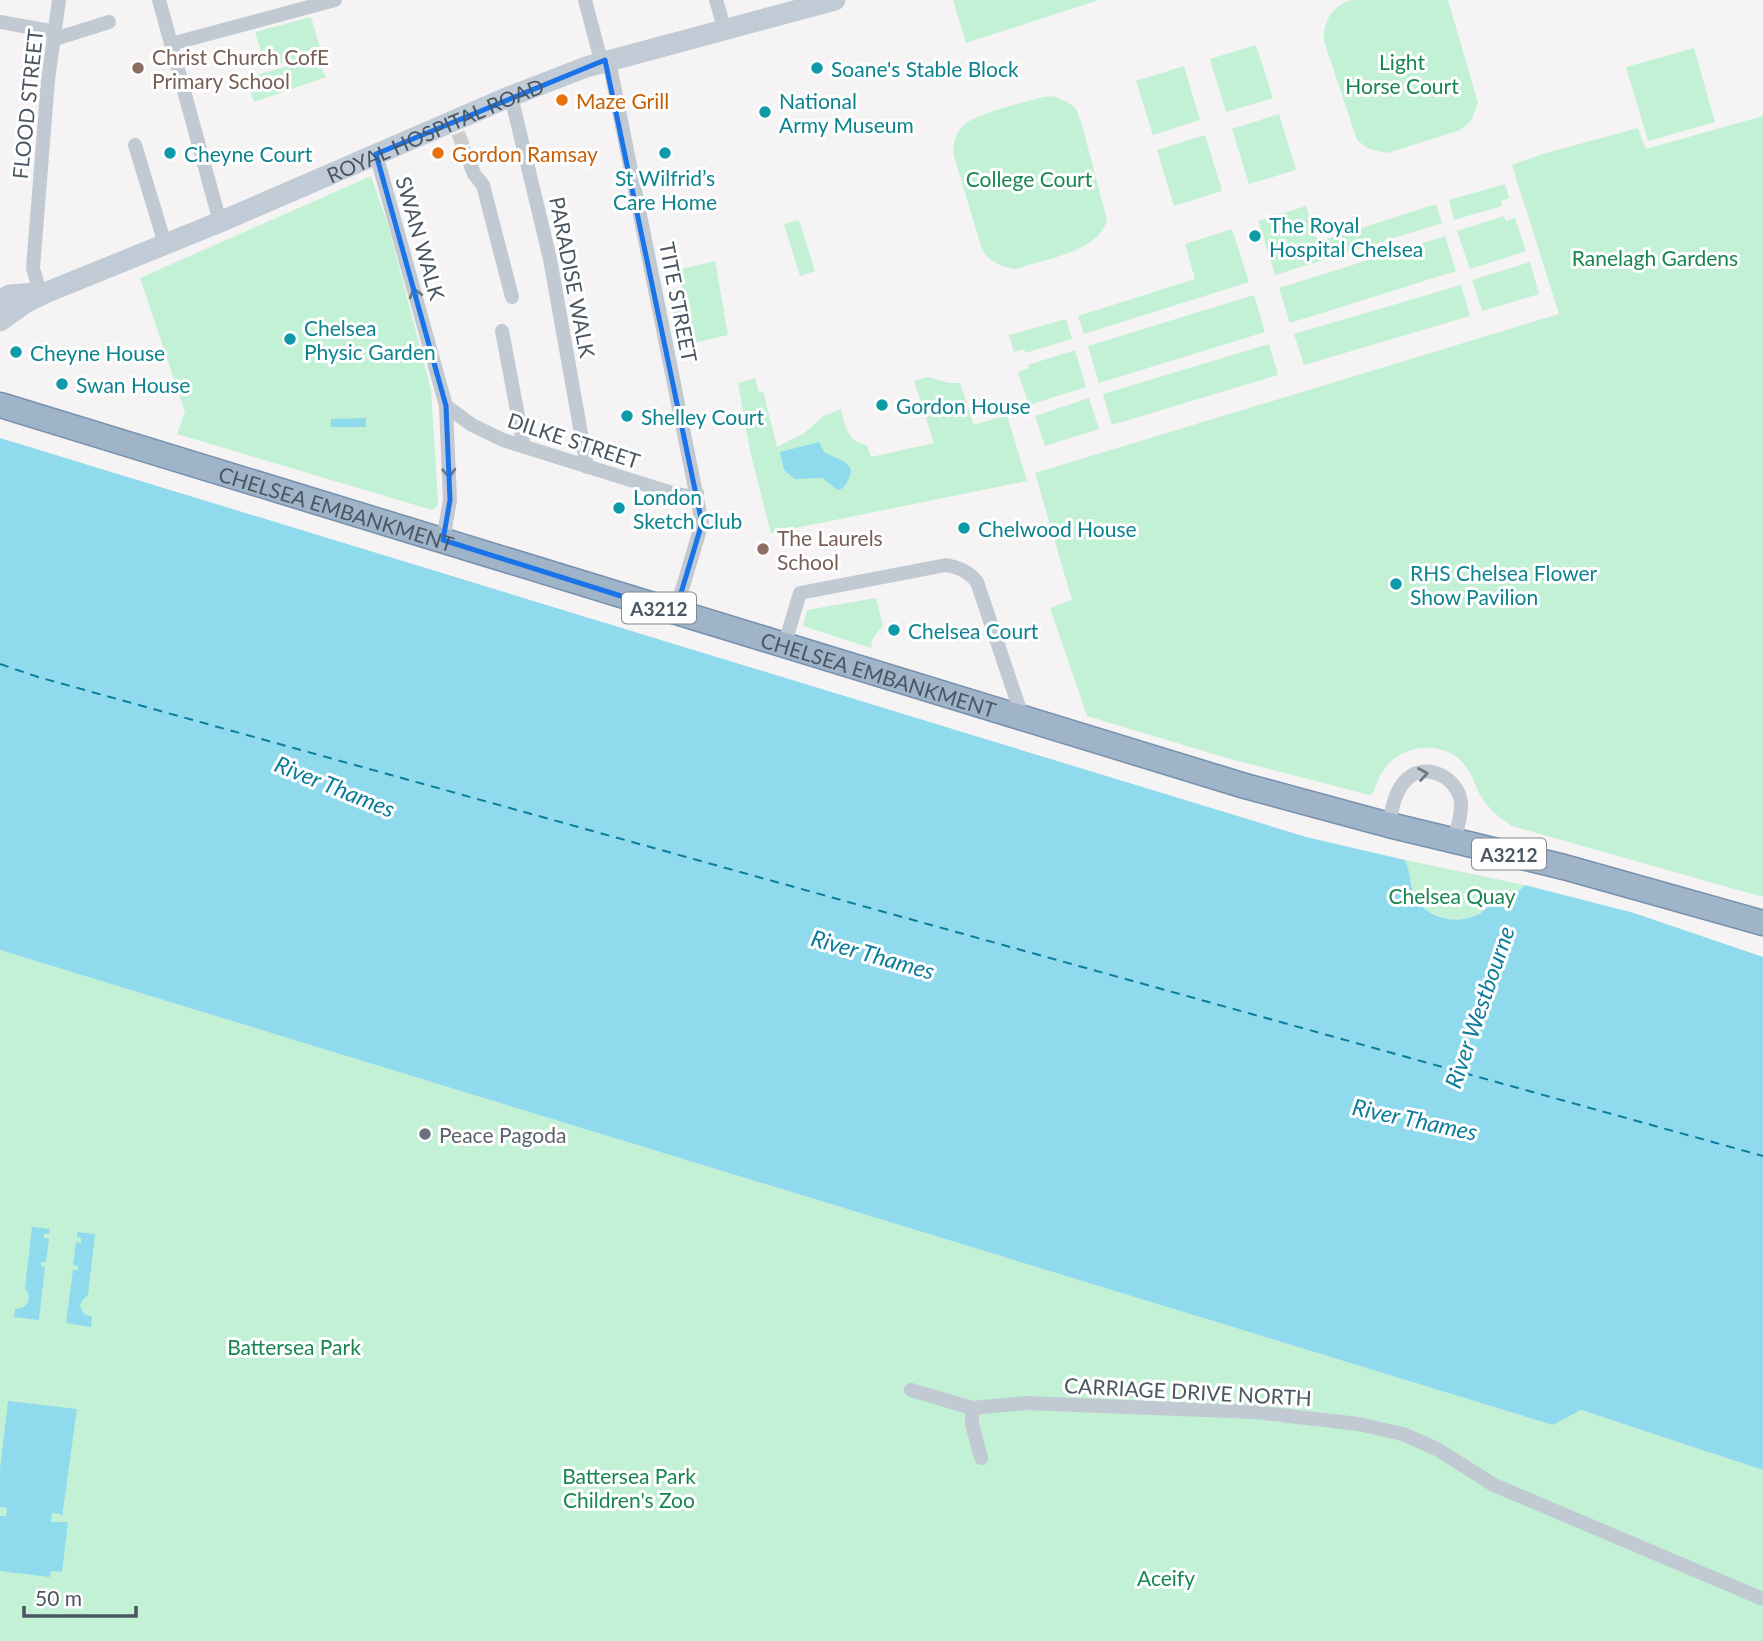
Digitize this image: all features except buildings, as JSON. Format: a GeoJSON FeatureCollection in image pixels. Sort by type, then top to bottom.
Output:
{"type":"FeatureCollection","features":[{"type":"Feature","properties":{"kind":"highway","name":"CHELSEA EMBANKMENT"},"geometry":{"type":"LineString","coordinates":[[3,403],[676,613],[1245,786],[1389,825],[1564,867],[1763,923]]}},
{"type":"Feature","properties":{"kind":"main road","name":"ROYAL HOSPITAL ROAD"},"geometry":{"type":"LineString","coordinates":[[1,311],[376,155],[456,127],[511,96],[605,60],[835,0]]}},
{"type":"Feature","properties":{"kind":"street","name":"FLOOD STREET"},"geometry":{"type":"LineString","coordinates":[[45,293],[38,286],[33,268],[48,80],[59,0]]}},
{"type":"Feature","properties":{"kind":"street"},"geometry":{"type":"LineString","coordinates":[[159,0],[220,222]]}},
{"type":"Feature","properties":{"kind":"street"},"geometry":{"type":"LineString","coordinates":[[171,44],[334,0]]}},
{"type":"Feature","properties":{"kind":"street","name":"TITE STREET"},"geometry":{"type":"LineString","coordinates":[[585,0],[600,53],[611,71],[702,523],[676,613]]}},
{"type":"Feature","properties":{"kind":"street"},"geometry":{"type":"LineString","coordinates":[[716,0],[725,30]]}},
{"type":"Feature","properties":{"kind":"street"},"geometry":{"type":"LineString","coordinates":[[0,22],[55,36],[109,22]]}},
{"type":"Feature","properties":{"kind":"street","name":"PARADISE WALK"},"geometry":{"type":"LineString","coordinates":[[511,96],[550,259],[587,467]]}},
{"type":"Feature","properties":{"kind":"street"},"geometry":{"type":"LineString","coordinates":[[135,145],[165,244]]}},
{"type":"Feature","properties":{"kind":"street"},"geometry":{"type":"LineString","coordinates":[[467,153],[474,174],[483,185],[512,297]]}},
{"type":"Feature","properties":{"kind":"street","name":"SWAN WALK"},"geometry":{"type":"LineString","coordinates":[[376,155],[446,406],[450,500],[443,540]]}},
{"type":"Feature","properties":{"kind":"street"},"geometry":{"type":"LineString","coordinates":[[502,331],[524,447]]}},
{"type":"Feature","properties":{"kind":"street","name":"DILKE STREET"},"geometry":{"type":"LineString","coordinates":[[446,406],[472,425],[524,447],[669,492],[687,496],[696,494]]}},
{"type":"Feature","properties":{"kind":"street"},"geometry":{"type":"LineString","coordinates":[[784,646],[800,593],[946,565],[961,568],[977,582],[1023,719]]}},
{"type":"Feature","properties":{"kind":"street"},"geometry":{"type":"LineString","coordinates":[[1389,825],[1395,797],[1407,778],[1415,774],[1435,772],[1451,782],[1461,800],[1454,841]]}},
{"type":"Feature","properties":{"kind":"street","name":"CARRIAGE DRIVE NORTH"},"geometry":{"type":"LineString","coordinates":[[911,1390],[972,1408],[1025,1402],[1255,1412],[1358,1424],[1403,1434],[1437,1449],[1494,1485],[1763,1599]]}},
{"type":"Feature","properties":{"kind":"street"},"geometry":{"type":"LineString","coordinates":[[972,1408],[972,1424],[981,1458]]}},
{"type":"Feature","properties":{"kind":"highlighted area"},"geometry":{"type":"Polygon","coordinates":[[[605,60],[702,523],[675,613],[443,540],[450,500],[446,406],[376,154],[605,60]]]}},
{"type":"Feature","properties":{"kind":"green space"},"geometry":{"type":"Polygon","coordinates":[[[953,0],[1099,0],[966,43],[953,0]]]}},
{"type":"Feature","properties":{"kind":"green space","name":"Light Horse Court"},"geometry":{"type":"Polygon","coordinates":[[[1352,0],[1448,0],[1478,103],[1471,121],[1460,130],[1388,153],[1369,149],[1357,140],[1324,41],[1325,27],[1330,15],[1339,6],[1352,0]]]}},
{"type":"Feature","properties":{"kind":"green space"},"geometry":{"type":"Polygon","coordinates":[[[311,17],[322,54],[266,67],[255,32],[311,17]]]}},
{"type":"Feature","properties":{"kind":"green space"},"geometry":{"type":"Polygon","coordinates":[[[1256,45],[1273,98],[1226,112],[1210,59],[1256,45]]]}},
{"type":"Feature","properties":{"kind":"green space"},"geometry":{"type":"Polygon","coordinates":[[[1694,48],[1715,122],[1648,141],[1626,67],[1694,48]]]}},
{"type":"Feature","properties":{"kind":"green space"},"geometry":{"type":"Polygon","coordinates":[[[317,57],[326,77],[254,102],[246,78],[317,57]]]}},
{"type":"Feature","properties":{"kind":"green space"},"geometry":{"type":"Polygon","coordinates":[[[1184,66],[1200,120],[1153,135],[1136,81],[1184,66]]]}},
{"type":"Feature","properties":{"kind":"green space","name":"College Court"},"geometry":{"type":"Polygon","coordinates":[[[1053,96],[1076,109],[1107,220],[1102,231],[1082,247],[1016,269],[1006,267],[992,261],[982,249],[953,153],[955,141],[962,127],[971,120],[1002,108],[1053,96]]]}},
{"type":"Feature","properties":{"kind":"green space"},"geometry":{"type":"Polygon","coordinates":[[[1279,114],[1296,170],[1249,184],[1232,129],[1279,114]]]}},
{"type":"Feature","properties":{"kind":"green space","name":"Ranelagh Gardens"},"geometry":{"type":"Polygon","coordinates":[[[1763,116],[1763,897],[1512,826],[1490,809],[1464,764],[1444,750],[1419,748],[1396,757],[1382,772],[1370,795],[1227,758],[1087,716],[1050,608],[1072,600],[1035,473],[1559,314],[1512,165],[1638,128],[1646,149],[1763,116]]]}},
{"type":"Feature","properties":{"kind":"green space"},"geometry":{"type":"Polygon","coordinates":[[[1205,135],[1222,191],[1174,206],[1157,150],[1205,135]]]}},
{"type":"Feature","properties":{"kind":"green space","name":"Chelsea Physic Garden"},"geometry":{"type":"Polygon","coordinates":[[[371,176],[388,225],[431,389],[438,503],[432,510],[177,434],[185,412],[140,278],[371,176]]]}},
{"type":"Feature","properties":{"kind":"green space"},"geometry":{"type":"Polygon","coordinates":[[[1505,184],[1509,198],[1501,201],[1502,206],[1454,220],[1449,200],[1505,184]]]}},
{"type":"Feature","properties":{"kind":"green space"},"geometry":{"type":"Polygon","coordinates":[[[1436,204],[1442,223],[1275,275],[1258,221],[1306,206],[1318,242],[1436,204]]]}},
{"type":"Feature","properties":{"kind":"green space"},"geometry":{"type":"Polygon","coordinates":[[[1504,216],[1506,221],[1515,218],[1526,251],[1470,269],[1457,231],[1504,216]]]}},
{"type":"Feature","properties":{"kind":"green space"},"geometry":{"type":"Polygon","coordinates":[[[799,220],[815,271],[800,276],[784,224],[799,220]]]}},
{"type":"Feature","properties":{"kind":"green space"},"geometry":{"type":"Polygon","coordinates":[[[1232,229],[1249,282],[1084,334],[1078,316],[1195,279],[1185,244],[1232,229]]]}},
{"type":"Feature","properties":{"kind":"green space"},"geometry":{"type":"Polygon","coordinates":[[[1445,236],[1456,271],[1290,323],[1279,288],[1445,236]]]}},
{"type":"Feature","properties":{"kind":"green space"},"geometry":{"type":"Polygon","coordinates":[[[715,261],[728,335],[680,346],[669,290],[681,287],[682,269],[715,261]]]}},
{"type":"Feature","properties":{"kind":"green space"},"geometry":{"type":"Polygon","coordinates":[[[1530,262],[1539,294],[1482,311],[1472,280],[1530,262]]]}},
{"type":"Feature","properties":{"kind":"green space"},"geometry":{"type":"Polygon","coordinates":[[[1461,285],[1470,316],[1304,365],[1294,334],[1461,285]]]}},
{"type":"Feature","properties":{"kind":"green space"},"geometry":{"type":"Polygon","coordinates":[[[1254,295],[1265,332],[1099,383],[1088,346],[1254,295]]]}},
{"type":"Feature","properties":{"kind":"green space"},"geometry":{"type":"Polygon","coordinates":[[[1066,319],[1072,339],[1025,353],[1024,349],[1014,352],[1009,335],[1066,319]]]}},
{"type":"Feature","properties":{"kind":"green space"},"geometry":{"type":"Polygon","coordinates":[[[1269,344],[1278,375],[1112,425],[1103,394],[1269,344]]]}},
{"type":"Feature","properties":{"kind":"green space"},"geometry":{"type":"Polygon","coordinates":[[[1075,350],[1086,387],[1029,405],[1018,372],[1029,368],[1028,365],[1075,350]]]}},
{"type":"Feature","properties":{"kind":"green space"},"geometry":{"type":"Polygon","coordinates":[[[928,377],[960,383],[974,425],[1007,415],[1027,481],[771,533],[750,451],[738,383],[755,378],[759,392],[763,391],[777,447],[803,434],[824,416],[841,409],[851,437],[867,445],[871,457],[934,443],[914,381],[928,377]]]}},
{"type":"Feature","properties":{"kind":"green space"},"geometry":{"type":"Polygon","coordinates":[[[1089,398],[1099,429],[1045,446],[1035,416],[1089,398]]]}},
{"type":"Feature","properties":{"kind":"green space"},"geometry":{"type":"Polygon","coordinates":[[[876,598],[883,626],[873,638],[871,648],[803,626],[807,610],[876,598]]]}},
{"type":"Feature","properties":{"kind":"green space","name":"Chelsea Quay"},"geometry":{"type":"Polygon","coordinates":[[[1405,860],[1525,885],[1513,896],[1495,901],[1473,917],[1446,918],[1430,912],[1417,900],[1405,860]]]}},
{"type":"Feature","properties":{"kind":"green space","name":"Battersea Park"},"geometry":{"type":"Polygon","coordinates":[[[0,950],[1553,1425],[1581,1410],[1763,1470],[1763,1641],[0,1641],[0,950]]]}},
{"type":"Feature","properties":{"kind":"water"},"geometry":{"type":"Polygon","coordinates":[[[366,418],[366,427],[331,427],[331,419],[366,418]]]}},
{"type":"Feature","properties":{"kind":"water"},"geometry":{"type":"Polygon","coordinates":[[[0,438],[1306,837],[1405,860],[1417,900],[1438,916],[1455,919],[1473,917],[1493,902],[1525,885],[1634,913],[1763,957],[1763,1470],[1581,1410],[1553,1425],[0,950],[0,438]]]}},
{"type":"Feature","properties":{"kind":"water"},"geometry":{"type":"Polygon","coordinates":[[[819,442],[824,452],[843,461],[850,468],[851,473],[845,486],[838,490],[822,478],[795,479],[784,470],[780,452],[819,442]]]}},
{"type":"Feature","properties":{"kind":"water"},"geometry":{"type":"Polygon","coordinates":[[[32,1227],[50,1229],[49,1234],[44,1234],[44,1238],[49,1239],[46,1262],[41,1262],[41,1266],[45,1267],[39,1320],[14,1317],[15,1309],[26,1305],[29,1299],[25,1288],[32,1227]]]}},
{"type":"Feature","properties":{"kind":"water"},"geometry":{"type":"Polygon","coordinates":[[[77,1232],[95,1234],[88,1295],[80,1306],[84,1314],[92,1317],[91,1327],[66,1323],[73,1270],[78,1270],[78,1266],[73,1265],[76,1242],[81,1243],[77,1232]]]}},
{"type":"Feature","properties":{"kind":"water"},"geometry":{"type":"Polygon","coordinates":[[[8,1401],[77,1409],[62,1517],[61,1514],[52,1513],[51,1522],[68,1522],[62,1572],[51,1571],[50,1577],[0,1571],[0,1516],[6,1516],[7,1508],[0,1507],[0,1469],[8,1401]]]}},
{"type":"Feature","properties":{"kind":"ferry route"},"geometry":{"type":"LineString","coordinates":[[0,664],[38,677],[1763,1156]]}},
{"type":"Feature","properties":{"kind":"tunnel"},"geometry":{"type":"LineString","coordinates":[[458,133],[466,153]]}},
{"type":"Feature","properties":{"kind":"place","name":"Christ Church CofE Primary School"},"geometry":{"type":"Point","coordinates":[138,68]}},
{"type":"Feature","properties":{"kind":"place","name":"Soane's Stable Block"},"geometry":{"type":"Point","coordinates":[817,68]}},
{"type":"Feature","properties":{"kind":"place","name":"Maze Grill"},"geometry":{"type":"Point","coordinates":[562,100]}},
{"type":"Feature","properties":{"kind":"place","name":"National Army Museum"},"geometry":{"type":"Point","coordinates":[765,112]}},
{"type":"Feature","properties":{"kind":"place","name":"Cheyne Court"},"geometry":{"type":"Point","coordinates":[170,153]}},
{"type":"Feature","properties":{"kind":"place","name":"Gordon Ramsay"},"geometry":{"type":"Point","coordinates":[438,153]}},
{"type":"Feature","properties":{"kind":"place","name":"St Wilfrid’s Care Home"},"geometry":{"type":"Point","coordinates":[665,153]}},
{"type":"Feature","properties":{"kind":"place","name":"The Royal Hospital Chelsea"},"geometry":{"type":"Point","coordinates":[1255,236]}},
{"type":"Feature","properties":{"kind":"place","name":"Chelsea Physic Garden"},"geometry":{"type":"Point","coordinates":[290,339]}},
{"type":"Feature","properties":{"kind":"place","name":"Cheyne House"},"geometry":{"type":"Point","coordinates":[16,352]}},
{"type":"Feature","properties":{"kind":"place","name":"Swan House"},"geometry":{"type":"Point","coordinates":[62,384]}},
{"type":"Feature","properties":{"kind":"place","name":"Gordon House"},"geometry":{"type":"Point","coordinates":[882,405]}},
{"type":"Feature","properties":{"kind":"place","name":"Shelley Court"},"geometry":{"type":"Point","coordinates":[627,416]}},
{"type":"Feature","properties":{"kind":"place","name":"London Sketch Club"},"geometry":{"type":"Point","coordinates":[619,508]}},
{"type":"Feature","properties":{"kind":"place","name":"Chelwood House"},"geometry":{"type":"Point","coordinates":[964,528]}},
{"type":"Feature","properties":{"kind":"place","name":"The Laurels School"},"geometry":{"type":"Point","coordinates":[763,549]}},
{"type":"Feature","properties":{"kind":"place","name":"RHS Chelsea Flower Show Pavilion"},"geometry":{"type":"Point","coordinates":[1396,584]}},
{"type":"Feature","properties":{"kind":"place","name":"Chelsea Court"},"geometry":{"type":"Point","coordinates":[894,630]}},
{"type":"Feature","properties":{"kind":"place","name":"Peace Pagoda"},"geometry":{"type":"Point","coordinates":[425,1134]}},
{"type":"Feature","properties":{"kind":"water label","name":"River Thames"},"geometry":{"type":"Point","coordinates":[335,786]}},
{"type":"Feature","properties":{"kind":"water label","name":"River Thames"},"geometry":{"type":"Point","coordinates":[873,954]}},
{"type":"Feature","properties":{"kind":"water label","name":"River Westbourne"},"geometry":{"type":"Point","coordinates":[1479,1007]}},
{"type":"Feature","properties":{"kind":"water label","name":"River Thames"},"geometry":{"type":"Point","coordinates":[1415,1119]}},
{"type":"Feature","properties":{"kind":"park label","name":"Battersea Park Children's Zoo"},"geometry":{"type":"Point","coordinates":[629,1487]}},
{"type":"Feature","properties":{"kind":"park label","name":"Aceify"},"geometry":{"type":"Point","coordinates":[1166,1577]}}]}
